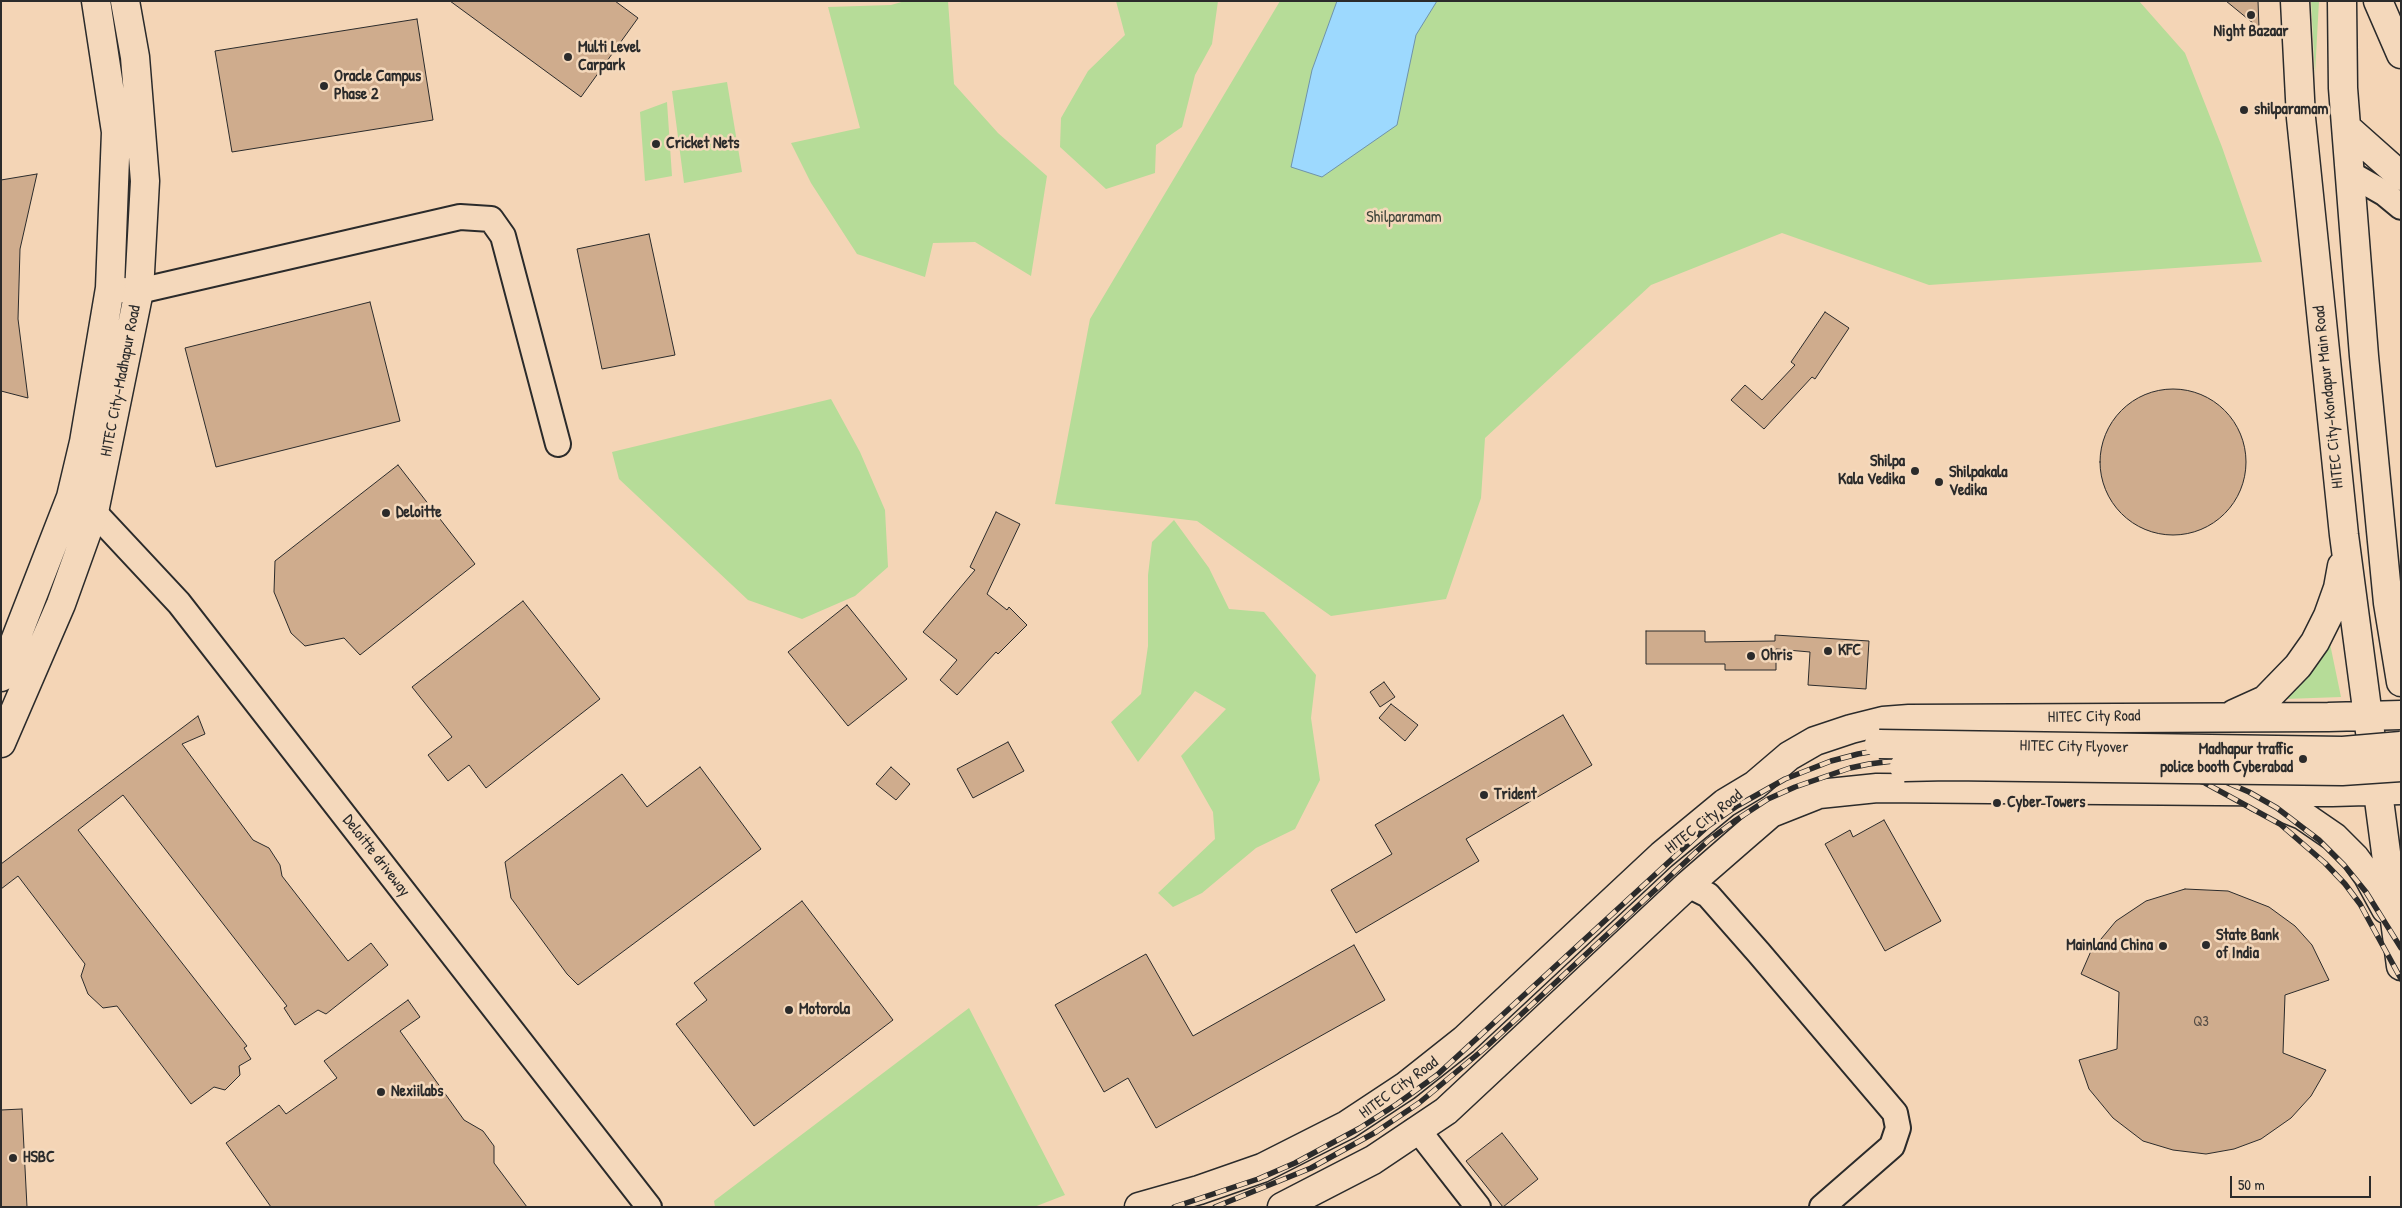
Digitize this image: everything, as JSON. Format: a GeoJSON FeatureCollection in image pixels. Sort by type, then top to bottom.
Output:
{"type":"FeatureCollection","features":[{"type":"Feature","properties":{"kind":"main road","name":"HITEC City–Madhapur Road"},"geometry":{"type":"LineString","coordinates":[[1,677],[70,497],[84,442],[110,288],[116,132],[96,1]]}},
{"type":"Feature","properties":{"kind":"main road","name":"HITEC City–Madhapur Road"},"geometry":{"type":"LineString","coordinates":[[1,743],[61,604],[94,512],[138,291],[145,181],[134,57],[125,1]]}},
{"type":"Feature","properties":{"kind":"main road","name":"HITEC City–Kondapur Main Road"},"geometry":{"type":"LineString","coordinates":[[2295,1],[2301,118],[2344,535],[2367,717],[2389,791],[2395,931]]}},
{"type":"Feature","properties":{"kind":"main road"},"geometry":{"type":"LineString","coordinates":[[2342,1],[2342,88],[2347,128],[2364,356],[2388,603],[2401,682]]}},
{"type":"Feature","properties":{"kind":"main road"},"geometry":{"type":"LineString","coordinates":[[2378,1],[2401,54]]}},
{"type":"Feature","properties":{"kind":"main road"},"geometry":{"type":"LineString","coordinates":[[2347,128],[2401,176]]}},
{"type":"Feature","properties":{"kind":"main road"},"geometry":{"type":"LineString","coordinates":[[2381,531],[2392,556],[2401,570]]}},
{"type":"Feature","properties":{"kind":"main road"},"geometry":{"type":"LineString","coordinates":[[2229,716],[2265,700],[2298,666],[2315,642],[2328,616],[2338,588],[2344,560],[2344,535]]}},
{"type":"Feature","properties":{"kind":"main road","name":"HITEC City Road"},"geometry":{"type":"LineString","coordinates":[[1139,1207],[1199,1190],[1262,1168],[1347,1125],[1406,1086],[1464,1040],[1662,855],[1716,810],[1755,785],[1790,756],[1815,741],[1883,721],[1909,719],[2170,716],[2367,717],[2401,714]]}},
{"type":"Feature","properties":{"kind":"main road"},"geometry":{"type":"LineString","coordinates":[[2170,716],[2189,750],[2187,767],[2176,789]]}},
{"type":"Feature","properties":{"kind":"main road","name":"HITEC City Flyover"},"geometry":{"type":"LineString","coordinates":[[1755,785],[1807,760],[1852,747],[1879,744],[2343,751],[2401,746]]}},
{"type":"Feature","properties":{"kind":"main road","name":"HITEC City Flyover"},"geometry":{"type":"LineString","coordinates":[[1771,813],[1812,790],[1833,782],[1904,768],[1949,766],[2342,771],[2401,767]]}},
{"type":"Feature","properties":{"kind":"main road"},"geometry":{"type":"LineString","coordinates":[[1282,1207],[1373,1160],[1446,1111],[1688,885],[1771,813],[1819,794],[1877,788],[2389,791]]}},
{"type":"Feature","properties":{"kind":"main road"},"geometry":{"type":"LineString","coordinates":[[2232,791],[2266,799],[2302,815],[2334,837],[2355,858],[2372,882],[2395,931],[2401,966]]}},
{"type":"Feature","properties":{"kind":"street"},"geometry":{"type":"LineString","coordinates":[[2349,173],[2401,206]]}},
{"type":"Feature","properties":{"kind":"street"},"geometry":{"type":"LineString","coordinates":[[110,288],[138,291],[460,217],[491,219],[503,236],[558,444]]}},
{"type":"Feature","properties":{"kind":"street","name":"Deloitte driveway"},"geometry":{"type":"LineString","coordinates":[[70,497],[94,512],[179,603],[649,1207]]}},
{"type":"Feature","properties":{"kind":"street"},"geometry":{"type":"LineString","coordinates":[[1688,885],[1708,895],[1894,1114],[1898,1128],[1892,1146],[1822,1207]]}},
{"type":"Feature","properties":{"kind":"street"},"geometry":{"type":"LineString","coordinates":[[1414,1131],[1424,1140],[1478,1207]]}},
{"type":"Feature","properties":{"kind":"green space"},"geometry":{"type":"Polygon","coordinates":[[[905,1],[948,1],[954,84],[998,133],[1047,176],[1031,276],[975,242],[933,243],[925,277],[857,254],[811,183],[791,143],[860,128],[828,7],[891,5],[905,1]]]}},
{"type":"Feature","properties":{"kind":"green space"},"geometry":{"type":"Polygon","coordinates":[[[1116,1],[1218,1],[1212,44],[1195,75],[1182,127],[1156,145],[1155,173],[1106,189],[1060,147],[1061,118],[1088,71],[1125,35],[1116,1]]]}},
{"type":"Feature","properties":{"kind":"green space","name":"Shilparamam"},"geometry":{"type":"Polygon","coordinates":[[[1280,1],[2139,1],[2185,53],[2222,147],[2262,262],[1929,285],[1782,233],[1651,285],[1485,438],[1481,498],[1446,599],[1331,616],[1197,521],[1055,504],[1090,319],[1280,1]]]}},
{"type":"Feature","properties":{"kind":"green space"},"geometry":{"type":"Polygon","coordinates":[[[2311,1],[2319,1],[2315,74],[2311,1]]]}},
{"type":"Feature","properties":{"kind":"green space"},"geometry":{"type":"Polygon","coordinates":[[[727,82],[742,172],[684,183],[672,91],[727,82]]]}},
{"type":"Feature","properties":{"kind":"green space","name":"Cricket Nets"},"geometry":{"type":"Polygon","coordinates":[[[667,102],[672,176],[645,181],[640,112],[667,102]]]}},
{"type":"Feature","properties":{"kind":"green space"},"geometry":{"type":"Polygon","coordinates":[[[831,399],[860,452],[885,510],[888,567],[855,596],[802,619],[748,600],[619,479],[612,452],[831,399]]]}},
{"type":"Feature","properties":{"kind":"green space"},"geometry":{"type":"Polygon","coordinates":[[[1174,520],[1209,568],[1229,609],[1264,612],[1316,675],[1311,718],[1320,780],[1295,829],[1256,848],[1202,893],[1173,907],[1158,893],[1215,839],[1213,812],[1181,756],[1226,709],[1195,691],[1138,762],[1111,722],[1141,694],[1148,646],[1148,575],[1152,542],[1174,520]]]}},
{"type":"Feature","properties":{"kind":"green space"},"geometry":{"type":"Polygon","coordinates":[[[2329,639],[2341,697],[2285,699],[2329,639]]]}},
{"type":"Feature","properties":{"kind":"green space"},"geometry":{"type":"Polygon","coordinates":[[[969,1008],[1065,1195],[1034,1207],[715,1207],[714,1201],[969,1008]]]}},
{"type":"Feature","properties":{"kind":"water"},"geometry":{"type":"Polygon","coordinates":[[[1337,1],[1437,1],[1416,35],[1397,125],[1322,177],[1291,167],[1312,70],[1337,1]]]}},
{"type":"Feature","properties":{"kind":"building","name":"Multi Level Carpark"},"geometry":{"type":"Polygon","coordinates":[[[450,1],[615,1],[638,18],[581,97],[450,1]]]}},
{"type":"Feature","properties":{"kind":"building","name":"Night Bazaar"},"geometry":{"type":"Polygon","coordinates":[[[2226,1],[2258,1],[2259,28],[2226,1]]]}},
{"type":"Feature","properties":{"kind":"building","name":"Oracle Campus Phase 2"},"geometry":{"type":"Polygon","coordinates":[[[417,19],[433,120],[232,152],[215,51],[417,19]]]}},
{"type":"Feature","properties":{"kind":"building"},"geometry":{"type":"Polygon","coordinates":[[[37,174],[20,249],[18,319],[28,398],[1,391],[1,180],[37,174]]]}},
{"type":"Feature","properties":{"kind":"building"},"geometry":{"type":"Polygon","coordinates":[[[649,234],[675,355],[602,369],[577,249],[649,234]]]}},
{"type":"Feature","properties":{"kind":"building"},"geometry":{"type":"Polygon","coordinates":[[[370,302],[400,421],[216,467],[185,348],[370,302]]]}},
{"type":"Feature","properties":{"kind":"building"},"geometry":{"type":"Polygon","coordinates":[[[1825,312],[1849,328],[1815,379],[1812,377],[1764,429],[1731,400],[1745,385],[1762,400],[1795,365],[1791,362],[1825,312]]]}},
{"type":"Feature","properties":{"kind":"building"},"geometry":{"type":"Polygon","coordinates":[[[2173,389],[2187,390],[2201,395],[2214,401],[2225,410],[2234,421],[2240,434],[2245,448],[2245,476],[2240,490],[2234,503],[2225,514],[2214,523],[2201,529],[2187,534],[2173,535],[2159,534],[2145,529],[2132,523],[2121,514],[2112,503],[2106,490],[2101,476],[2100,462],[2101,448],[2106,434],[2112,421],[2121,410],[2132,401],[2145,395],[2159,390],[2173,389]]]}},
{"type":"Feature","properties":{"kind":"building","name":"Deloitte"},"geometry":{"type":"Polygon","coordinates":[[[398,465],[475,564],[360,655],[344,638],[305,646],[291,633],[274,592],[275,561],[398,465]]]}},
{"type":"Feature","properties":{"kind":"building"},"geometry":{"type":"Polygon","coordinates":[[[996,512],[1020,524],[987,594],[1007,610],[1009,607],[1027,625],[998,654],[996,652],[957,695],[940,680],[957,660],[923,632],[975,570],[970,567],[996,512]]]}},
{"type":"Feature","properties":{"kind":"building"},"geometry":{"type":"Polygon","coordinates":[[[523,601],[600,699],[486,788],[469,765],[448,781],[428,755],[452,737],[412,687],[523,601]]]}},
{"type":"Feature","properties":{"kind":"building"},"geometry":{"type":"Polygon","coordinates":[[[847,605],[907,679],[848,726],[788,652],[847,605]]]}},
{"type":"Feature","properties":{"kind":"building"},"geometry":{"type":"Polygon","coordinates":[[[1646,631],[1705,631],[1705,642],[1775,641],[1775,635],[1869,641],[1866,689],[1808,685],[1810,652],[1776,649],[1776,670],[1725,670],[1725,664],[1646,664],[1646,631]]]}},
{"type":"Feature","properties":{"kind":"building"},"geometry":{"type":"Polygon","coordinates":[[[1384,682],[1395,697],[1380,707],[1370,692],[1384,682]]]}},
{"type":"Feature","properties":{"kind":"building"},"geometry":{"type":"Polygon","coordinates":[[[1391,704],[1418,725],[1405,741],[1379,718],[1391,704]]]}},
{"type":"Feature","properties":{"kind":"building","name":"Trident"},"geometry":{"type":"Polygon","coordinates":[[[1563,715],[1592,765],[1466,839],[1479,861],[1356,933],[1331,890],[1392,854],[1375,825],[1563,715]]]}},
{"type":"Feature","properties":{"kind":"building"},"geometry":{"type":"Polygon","coordinates":[[[198,716],[205,734],[182,744],[253,840],[269,848],[280,865],[282,876],[348,961],[371,943],[388,965],[326,1014],[318,1010],[295,1025],[284,1008],[287,1006],[123,795],[78,830],[247,1046],[244,1048],[251,1059],[239,1066],[240,1075],[225,1090],[214,1087],[191,1104],[117,1006],[103,1008],[88,994],[81,976],[85,964],[18,876],[1,889],[1,864],[198,716]]]}},
{"type":"Feature","properties":{"kind":"building"},"geometry":{"type":"Polygon","coordinates":[[[1008,742],[1024,771],[973,798],[957,769],[1008,742]]]}},
{"type":"Feature","properties":{"kind":"building"},"geometry":{"type":"Polygon","coordinates":[[[700,767],[761,849],[578,985],[567,974],[511,898],[505,862],[622,774],[647,807],[700,767]]]}},
{"type":"Feature","properties":{"kind":"building"},"geometry":{"type":"Polygon","coordinates":[[[891,767],[910,784],[896,800],[876,784],[891,767]]]}},
{"type":"Feature","properties":{"kind":"building"},"geometry":{"type":"Polygon","coordinates":[[[1884,820],[1941,921],[1885,951],[1825,844],[1850,830],[1853,837],[1884,820]]]}},
{"type":"Feature","properties":{"kind":"building"},"geometry":{"type":"Polygon","coordinates":[[[2185,889],[2228,891],[2269,907],[2295,926],[2312,945],[2329,980],[2285,995],[2283,1053],[2326,1070],[2311,1096],[2291,1118],[2261,1139],[2234,1149],[2206,1154],[2173,1150],[2143,1141],[2113,1118],[2089,1089],[2079,1060],[2117,1049],[2119,992],[2081,974],[2091,951],[2116,921],[2146,901],[2185,889]]]}},
{"type":"Feature","properties":{"kind":"building","name":"Motorola"},"geometry":{"type":"Polygon","coordinates":[[[802,901],[893,1020],[754,1126],[676,1024],[707,1000],[694,983],[802,901]]]}},
{"type":"Feature","properties":{"kind":"building"},"geometry":{"type":"Polygon","coordinates":[[[1354,945],[1385,1000],[1156,1128],[1128,1078],[1104,1092],[1055,1005],[1146,954],[1193,1036],[1354,945]]]}},
{"type":"Feature","properties":{"kind":"building","name":"Nexiilabs"},"geometry":{"type":"Polygon","coordinates":[[[408,1000],[420,1017],[400,1031],[464,1120],[483,1131],[494,1146],[494,1163],[527,1207],[271,1207],[226,1143],[279,1105],[286,1114],[337,1078],[324,1061],[408,1000]]]}},
{"type":"Feature","properties":{"kind":"building","name":"HSBC"},"geometry":{"type":"Polygon","coordinates":[[[22,1109],[27,1207],[1,1207],[1,1110],[22,1109]]]}},
{"type":"Feature","properties":{"kind":"building"},"geometry":{"type":"Polygon","coordinates":[[[1502,1133],[1538,1179],[1503,1207],[1466,1161],[1502,1133]]]}},
{"type":"Feature","properties":{"kind":"railway"},"geometry":{"type":"LineString","coordinates":[[1174,1207],[1258,1179],[1295,1163],[1360,1128],[1397,1104],[1437,1075],[1708,826],[1737,806],[1785,779],[1831,761],[1858,754],[1886,749],[1951,745],[2076,747],[2152,756],[2186,765],[2249,792],[2277,808],[2319,840],[2344,865],[2366,892],[2401,948]]}},
{"type":"Feature","properties":{"kind":"railway"},"geometry":{"type":"LineString","coordinates":[[1215,1207],[1311,1168],[1376,1132],[1419,1103],[1485,1048],[1709,840],[1768,799],[1795,787],[1850,768],[1869,764],[1918,758],[1985,757],[2116,761],[2151,766],[2205,783],[2280,824],[2325,863],[2345,884],[2360,904],[2401,979]]}},
{"type":"Feature","properties":{"kind":"place","name":"Night Bazaar"},"geometry":{"type":"Point","coordinates":[2251,15]}},
{"type":"Feature","properties":{"kind":"place","name":"Multi Level Carpark"},"geometry":{"type":"Point","coordinates":[568,57]}},
{"type":"Feature","properties":{"kind":"place","name":"Oracle Campus Phase 2"},"geometry":{"type":"Point","coordinates":[324,86]}},
{"type":"Feature","properties":{"kind":"place","name":"shilparamam"},"geometry":{"type":"Point","coordinates":[2244,110]}},
{"type":"Feature","properties":{"kind":"place","name":"Cricket Nets"},"geometry":{"type":"Point","coordinates":[656,144]}},
{"type":"Feature","properties":{"kind":"place","name":"Shilpa Kala Vedika"},"geometry":{"type":"Point","coordinates":[1915,471]}},
{"type":"Feature","properties":{"kind":"place","name":"Shilpakala Vedika"},"geometry":{"type":"Point","coordinates":[1939,482]}},
{"type":"Feature","properties":{"kind":"place","name":"Deloitte"},"geometry":{"type":"Point","coordinates":[386,513]}},
{"type":"Feature","properties":{"kind":"place","name":"KFC"},"geometry":{"type":"Point","coordinates":[1828,651]}},
{"type":"Feature","properties":{"kind":"place","name":"Ohris"},"geometry":{"type":"Point","coordinates":[1751,656]}},
{"type":"Feature","properties":{"kind":"place","name":"Madhapur traffic police booth Cyberabad"},"geometry":{"type":"Point","coordinates":[2303,759]}},
{"type":"Feature","properties":{"kind":"place","name":"Trident"},"geometry":{"type":"Point","coordinates":[1484,795]}},
{"type":"Feature","properties":{"kind":"place","name":"Cyber Towers"},"geometry":{"type":"Point","coordinates":[1997,803]}},
{"type":"Feature","properties":{"kind":"place","name":"State Bank of India"},"geometry":{"type":"Point","coordinates":[2206,945]}},
{"type":"Feature","properties":{"kind":"place","name":"Mainland China"},"geometry":{"type":"Point","coordinates":[2163,946]}},
{"type":"Feature","properties":{"kind":"place","name":"Motorola"},"geometry":{"type":"Point","coordinates":[789,1010]}},
{"type":"Feature","properties":{"kind":"place","name":"Nexiilabs"},"geometry":{"type":"Point","coordinates":[381,1092]}},
{"type":"Feature","properties":{"kind":"place","name":"HSBC"},"geometry":{"type":"Point","coordinates":[13,1158]}}]}
